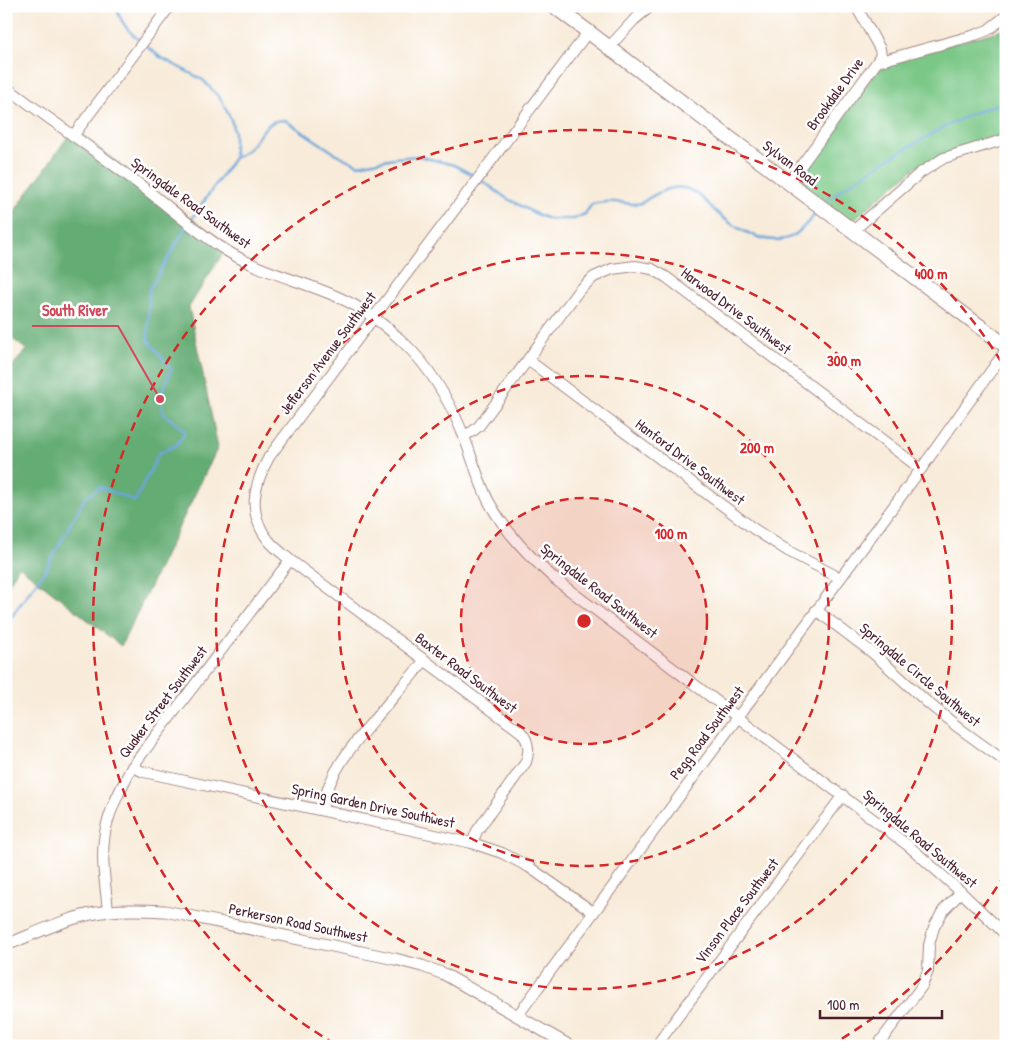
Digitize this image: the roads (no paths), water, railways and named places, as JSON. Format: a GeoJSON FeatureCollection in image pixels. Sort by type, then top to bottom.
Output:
{"type":"FeatureCollection","features":[{"type":"Feature","properties":{"kind":"main road","name":"Sylvan Road"},"geometry":{"type":"LineString","coordinates":[[554,6],[1006,346]]}},
{"type":"Feature","properties":{"kind":"street"},"geometry":{"type":"LineString","coordinates":[[73,136],[170,6]]}},
{"type":"Feature","properties":{"kind":"street"},"geometry":{"type":"LineString","coordinates":[[634,20],[642,6]]}},
{"type":"Feature","properties":{"kind":"street"},"geometry":{"type":"LineString","coordinates":[[609,47],[650,6]]}},
{"type":"Feature","properties":{"kind":"street"},"geometry":{"type":"LineString","coordinates":[[856,6],[880,49],[881,55],[877,62]]}},
{"type":"Feature","properties":{"kind":"street","name":"Brookdale Drive"},"geometry":{"type":"LineString","coordinates":[[789,182],[877,62],[975,35],[988,30],[1006,16]]}},
{"type":"Feature","properties":{"kind":"street","name":"Jefferson Avenue Southwest"},"geometry":{"type":"LineString","coordinates":[[290,560],[270,543],[259,522],[255,499],[259,475],[268,457],[588,32]]}},
{"type":"Feature","properties":{"kind":"street","name":"Springdale Road Southwest"},"geometry":{"type":"LineString","coordinates":[[6,87],[147,190],[225,250],[243,261],[342,298],[374,318],[403,342],[428,371],[449,403],[464,436],[476,474],[490,502],[508,530],[530,556],[556,580],[910,846],[1006,935]]}},
{"type":"Feature","properties":{"kind":"street"},"geometry":{"type":"LineString","coordinates":[[853,231],[920,173],[944,158],[1006,139]]}},
{"type":"Feature","properties":{"kind":"street","name":"Harwood Drive Southwest"},"geometry":{"type":"LineString","coordinates":[[464,436],[479,426],[579,290],[594,277],[612,269],[635,266],[652,269],[666,277],[921,468]]}},
{"type":"Feature","properties":{"kind":"street","name":"Pegg Road Southwest"},"geometry":{"type":"LineString","coordinates":[[518,1015],[1006,350]]}},
{"type":"Feature","properties":{"kind":"street","name":"Hanford Drive Southwest"},"geometry":{"type":"LineString","coordinates":[[528,360],[754,529],[788,551],[840,578]]}},
{"type":"Feature","properties":{"kind":"street","name":"Baxter Road Southwest"},"geometry":{"type":"LineString","coordinates":[[290,560],[520,732],[528,743],[529,753],[526,762],[476,832],[472,843]]}},
{"type":"Feature","properties":{"kind":"street","name":"Quaker Street Southwest"},"geometry":{"type":"LineString","coordinates":[[108,911],[103,857],[104,839],[120,790],[132,767],[290,560]]}},
{"type":"Feature","properties":{"kind":"street","name":"Springdale Circle Southwest"},"geometry":{"type":"LineString","coordinates":[[816,610],[874,654],[959,728],[1006,762]]}},
{"type":"Feature","properties":{"kind":"street"},"geometry":{"type":"LineString","coordinates":[[322,810],[323,800],[349,750],[425,660]]}},
{"type":"Feature","properties":{"kind":"street","name":"Spring Garden Drive Southwest"},"geometry":{"type":"LineString","coordinates":[[132,767],[144,772],[472,843],[502,853],[529,867],[593,912]]}},
{"type":"Feature","properties":{"kind":"street","name":"Vinson Place Southwest"},"geometry":{"type":"LineString","coordinates":[[656,1046],[842,795]]}},
{"type":"Feature","properties":{"kind":"street"},"geometry":{"type":"LineString","coordinates":[[877,1046],[922,986],[928,971],[929,945],[934,927],[943,911],[961,892]]}},
{"type":"Feature","properties":{"kind":"street","name":"Perkerson Road Southwest"},"geometry":{"type":"LineString","coordinates":[[6,946],[53,926],[84,916],[108,911],[137,909],[165,911],[422,966],[444,974],[570,1046]]}},
{"type":"Feature","properties":{"kind":"waterway"},"geometry":{"type":"LineString","coordinates":[[116,6],[125,26],[141,41]]}},
{"type":"Feature","properties":{"kind":"waterway"},"geometry":{"type":"LineString","coordinates":[[145,45],[160,57],[203,80],[220,98],[231,119],[234,132],[234,158],[191,220]]}},
{"type":"Feature","properties":{"kind":"waterway"},"geometry":{"type":"LineString","coordinates":[[829,199],[888,159],[932,134],[968,115],[1006,102]]}},
{"type":"Feature","properties":{"kind":"waterway"},"geometry":{"type":"LineString","coordinates":[[234,158],[245,152],[271,123],[285,120],[336,154],[358,165],[394,158],[418,156],[454,165],[477,177]]}},
{"type":"Feature","properties":{"kind":"waterway"},"geometry":{"type":"LineString","coordinates":[[481,180],[506,198],[549,219],[574,219],[585,214],[592,204],[609,202],[638,204],[671,188],[688,189],[697,194],[730,223],[762,238],[773,240],[793,236],[815,215]]}},
{"type":"Feature","properties":{"kind":"waterway"},"geometry":{"type":"LineString","coordinates":[[6,624],[46,569],[84,499],[100,487],[135,501],[159,453],[177,445],[185,431],[164,414],[160,399],[171,369],[148,340],[149,290],[186,227]]}},
{"type":"Feature","properties":{"kind":"place","name":"South River"},"geometry":{"type":"Point","coordinates":[160,399]}}]}
